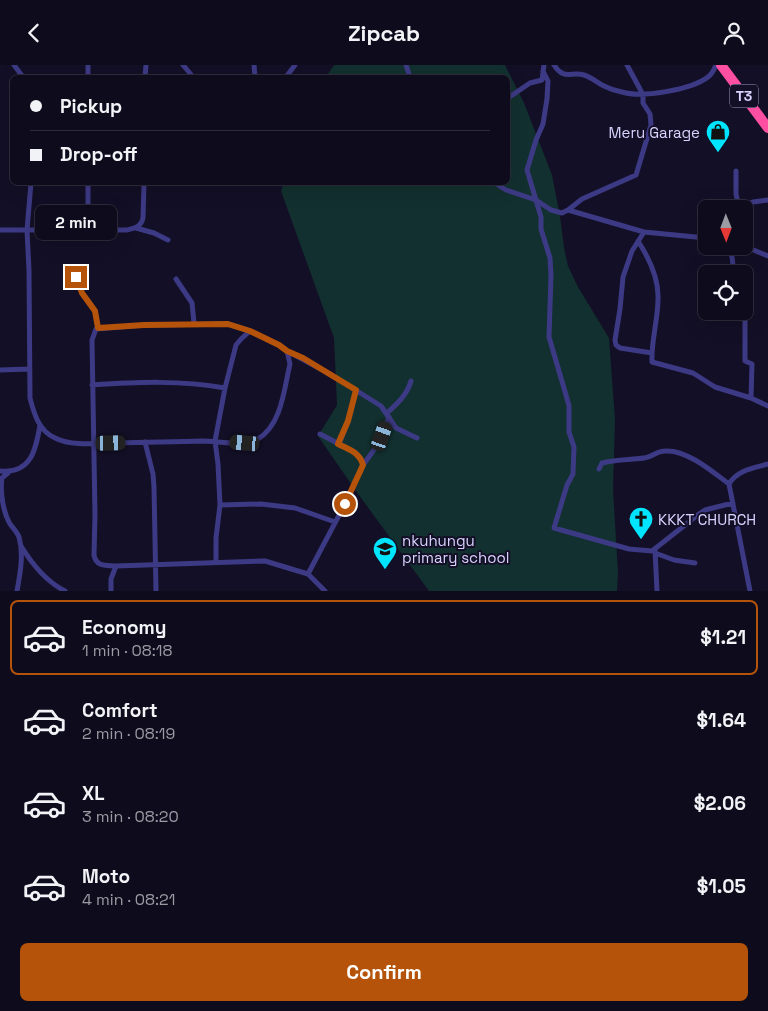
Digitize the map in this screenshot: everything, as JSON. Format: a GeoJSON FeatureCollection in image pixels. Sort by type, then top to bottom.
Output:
{"type":"FeatureCollection","features":[{"type":"Feature","properties":{"kind":"highway","name":"T3"},"geometry":{"type":"LineString","coordinates":[[721,65],[768,127]]}},
{"type":"Feature","properties":{"kind":"street"},"geometry":{"type":"LineString","coordinates":[[183,65],[191,75]]}},
{"type":"Feature","properties":{"kind":"street"},"geometry":{"type":"LineString","coordinates":[[554,65],[562,74],[584,75],[606,87],[625,93],[643,95],[664,93],[704,80],[712,73],[716,65]]}},
{"type":"Feature","properties":{"kind":"street"},"geometry":{"type":"LineString","coordinates":[[498,185],[506,190],[536,200],[551,210],[562,213],[586,197],[608,189],[636,175],[651,125],[650,114],[643,103],[643,95],[627,65]]}},
{"type":"Feature","properties":{"kind":"street"},"geometry":{"type":"LineString","coordinates":[[510,97],[530,83],[542,80],[543,68]]}},
{"type":"Feature","properties":{"kind":"street"},"geometry":{"type":"LineString","coordinates":[[543,68],[548,81],[543,124],[527,167],[541,217],[541,229],[550,258],[549,337],[568,403],[569,432],[574,447],[573,474],[565,491],[554,528],[629,549],[655,551],[674,559],[695,563]]}},
{"type":"Feature","properties":{"kind":"street"},"geometry":{"type":"LineString","coordinates":[[736,171],[738,200]]}},
{"type":"Feature","properties":{"kind":"street"},"geometry":{"type":"LineString","coordinates":[[31,185],[27,229],[30,270],[30,398],[33,412],[48,435],[60,441],[94,443],[215,441],[245,443],[258,439],[269,429],[277,417],[281,405],[290,364],[287,351]]}},
{"type":"Feature","properties":{"kind":"street"},"geometry":{"type":"LineString","coordinates":[[88,185],[88,229]]}},
{"type":"Feature","properties":{"kind":"street"},"geometry":{"type":"LineString","coordinates":[[0,230],[128,230],[136,228],[141,224],[143,218],[144,185]]}},
{"type":"Feature","properties":{"kind":"street"},"geometry":{"type":"LineString","coordinates":[[753,202],[768,200]]}},
{"type":"Feature","properties":{"kind":"street"},"geometry":{"type":"LineString","coordinates":[[568,210],[644,232],[698,237]]}},
{"type":"Feature","properties":{"kind":"street"},"geometry":{"type":"LineString","coordinates":[[136,228],[154,233],[168,240]]}},
{"type":"Feature","properties":{"kind":"street"},"geometry":{"type":"LineString","coordinates":[[644,232],[628,261],[623,277],[615,340],[616,345],[620,348],[652,353]]}},
{"type":"Feature","properties":{"kind":"street"},"geometry":{"type":"LineString","coordinates":[[638,241],[645,252],[657,281],[658,299],[652,361],[693,373],[715,387],[751,398],[768,406]]}},
{"type":"Feature","properties":{"kind":"street"},"geometry":{"type":"LineString","coordinates":[[753,250],[768,257]]}},
{"type":"Feature","properties":{"kind":"street"},"geometry":{"type":"LineString","coordinates":[[76,277],[82,293],[95,311],[98,328]]}},
{"type":"Feature","properties":{"kind":"street"},"geometry":{"type":"LineString","coordinates":[[176,279],[192,303],[194,323]]}},
{"type":"Feature","properties":{"kind":"street"},"geometry":{"type":"LineString","coordinates":[[745,320],[745,361],[752,364],[751,398]]}},
{"type":"Feature","properties":{"kind":"street"},"geometry":{"type":"LineString","coordinates":[[325,591],[308,574],[265,561],[100,565],[95,561],[92,385],[92,340],[94,331],[98,328],[194,323],[228,324],[250,331],[303,358],[381,406],[400,430],[417,438]]}},
{"type":"Feature","properties":{"kind":"street"},"geometry":{"type":"LineString","coordinates":[[216,562],[216,538],[220,505],[215,441],[225,388],[236,345],[250,331]]}},
{"type":"Feature","properties":{"kind":"street"},"geometry":{"type":"LineString","coordinates":[[0,370],[29,369]]}},
{"type":"Feature","properties":{"kind":"street"},"geometry":{"type":"LineString","coordinates":[[308,574],[363,465],[379,443],[388,415],[402,398],[411,381]]}},
{"type":"Feature","properties":{"kind":"street"},"geometry":{"type":"LineString","coordinates":[[92,385],[130,382],[184,382],[225,388]]}},
{"type":"Feature","properties":{"kind":"street"},"geometry":{"type":"LineString","coordinates":[[338,444],[348,421],[356,390]]}},
{"type":"Feature","properties":{"kind":"street"},"geometry":{"type":"LineString","coordinates":[[17,591],[21,571],[20,544],[17,533],[7,517],[2,478],[9,472],[26,464],[37,443],[40,425]]}},
{"type":"Feature","properties":{"kind":"street"},"geometry":{"type":"LineString","coordinates":[[320,434],[356,453],[363,465]]}},
{"type":"Feature","properties":{"kind":"street"},"geometry":{"type":"LineString","coordinates":[[37,443],[48,435]]}},
{"type":"Feature","properties":{"kind":"street"},"geometry":{"type":"LineString","coordinates":[[145,442],[154,481],[156,591]]}},
{"type":"Feature","properties":{"kind":"street"},"geometry":{"type":"LineString","coordinates":[[599,469],[602,463],[615,459],[625,460],[649,457],[655,452],[667,450],[678,452],[690,458],[729,484]]}},
{"type":"Feature","properties":{"kind":"street"},"geometry":{"type":"LineString","coordinates":[[750,591],[729,484],[733,477],[738,474],[768,464]]}},
{"type":"Feature","properties":{"kind":"street"},"geometry":{"type":"LineString","coordinates":[[0,471],[9,472]]}},
{"type":"Feature","properties":{"kind":"street"},"geometry":{"type":"LineString","coordinates":[[657,591],[655,551],[673,533],[705,510],[733,503]]}},
{"type":"Feature","properties":{"kind":"street"},"geometry":{"type":"LineString","coordinates":[[220,505],[261,505],[295,508],[335,522]]}},
{"type":"Feature","properties":{"kind":"street"},"geometry":{"type":"LineString","coordinates":[[20,544],[39,572],[65,591]]}},
{"type":"Feature","properties":{"kind":"street"},"geometry":{"type":"LineString","coordinates":[[111,591],[111,579],[116,565]]}},
{"type":"Feature","properties":{"kind":"green space"},"geometry":{"type":"Polygon","coordinates":[[[334,65],[505,65],[510,75],[327,75],[334,65]]]}},
{"type":"Feature","properties":{"kind":"green space"},"geometry":{"type":"Polygon","coordinates":[[[510,75],[524,103],[552,175],[568,266],[578,287],[609,338],[615,420],[613,489],[618,574],[617,591],[429,591],[318,436],[337,405],[334,338],[281,191],[283,185],[510,185],[510,75]]]}},
{"type":"Feature","properties":{"kind":"place","name":"Meru Garage"},"geometry":{"type":"Point","coordinates":[718,153]}},
{"type":"Feature","properties":{"kind":"place","name":"KKKT CHURCH"},"geometry":{"type":"Point","coordinates":[641,540]}},
{"type":"Feature","properties":{"kind":"place","name":"nkuhungu primary school"},"geometry":{"type":"Point","coordinates":[385,570]}},
{"type":"Feature","properties":{"kind":"route"},"geometry":{"type":"LineString","coordinates":[[76,277],[84,297],[95,311],[98,328],[206,323],[228,324],[250,331],[283,347],[356,390],[348,421],[338,444],[356,453],[363,465],[345,504]]}}]}
